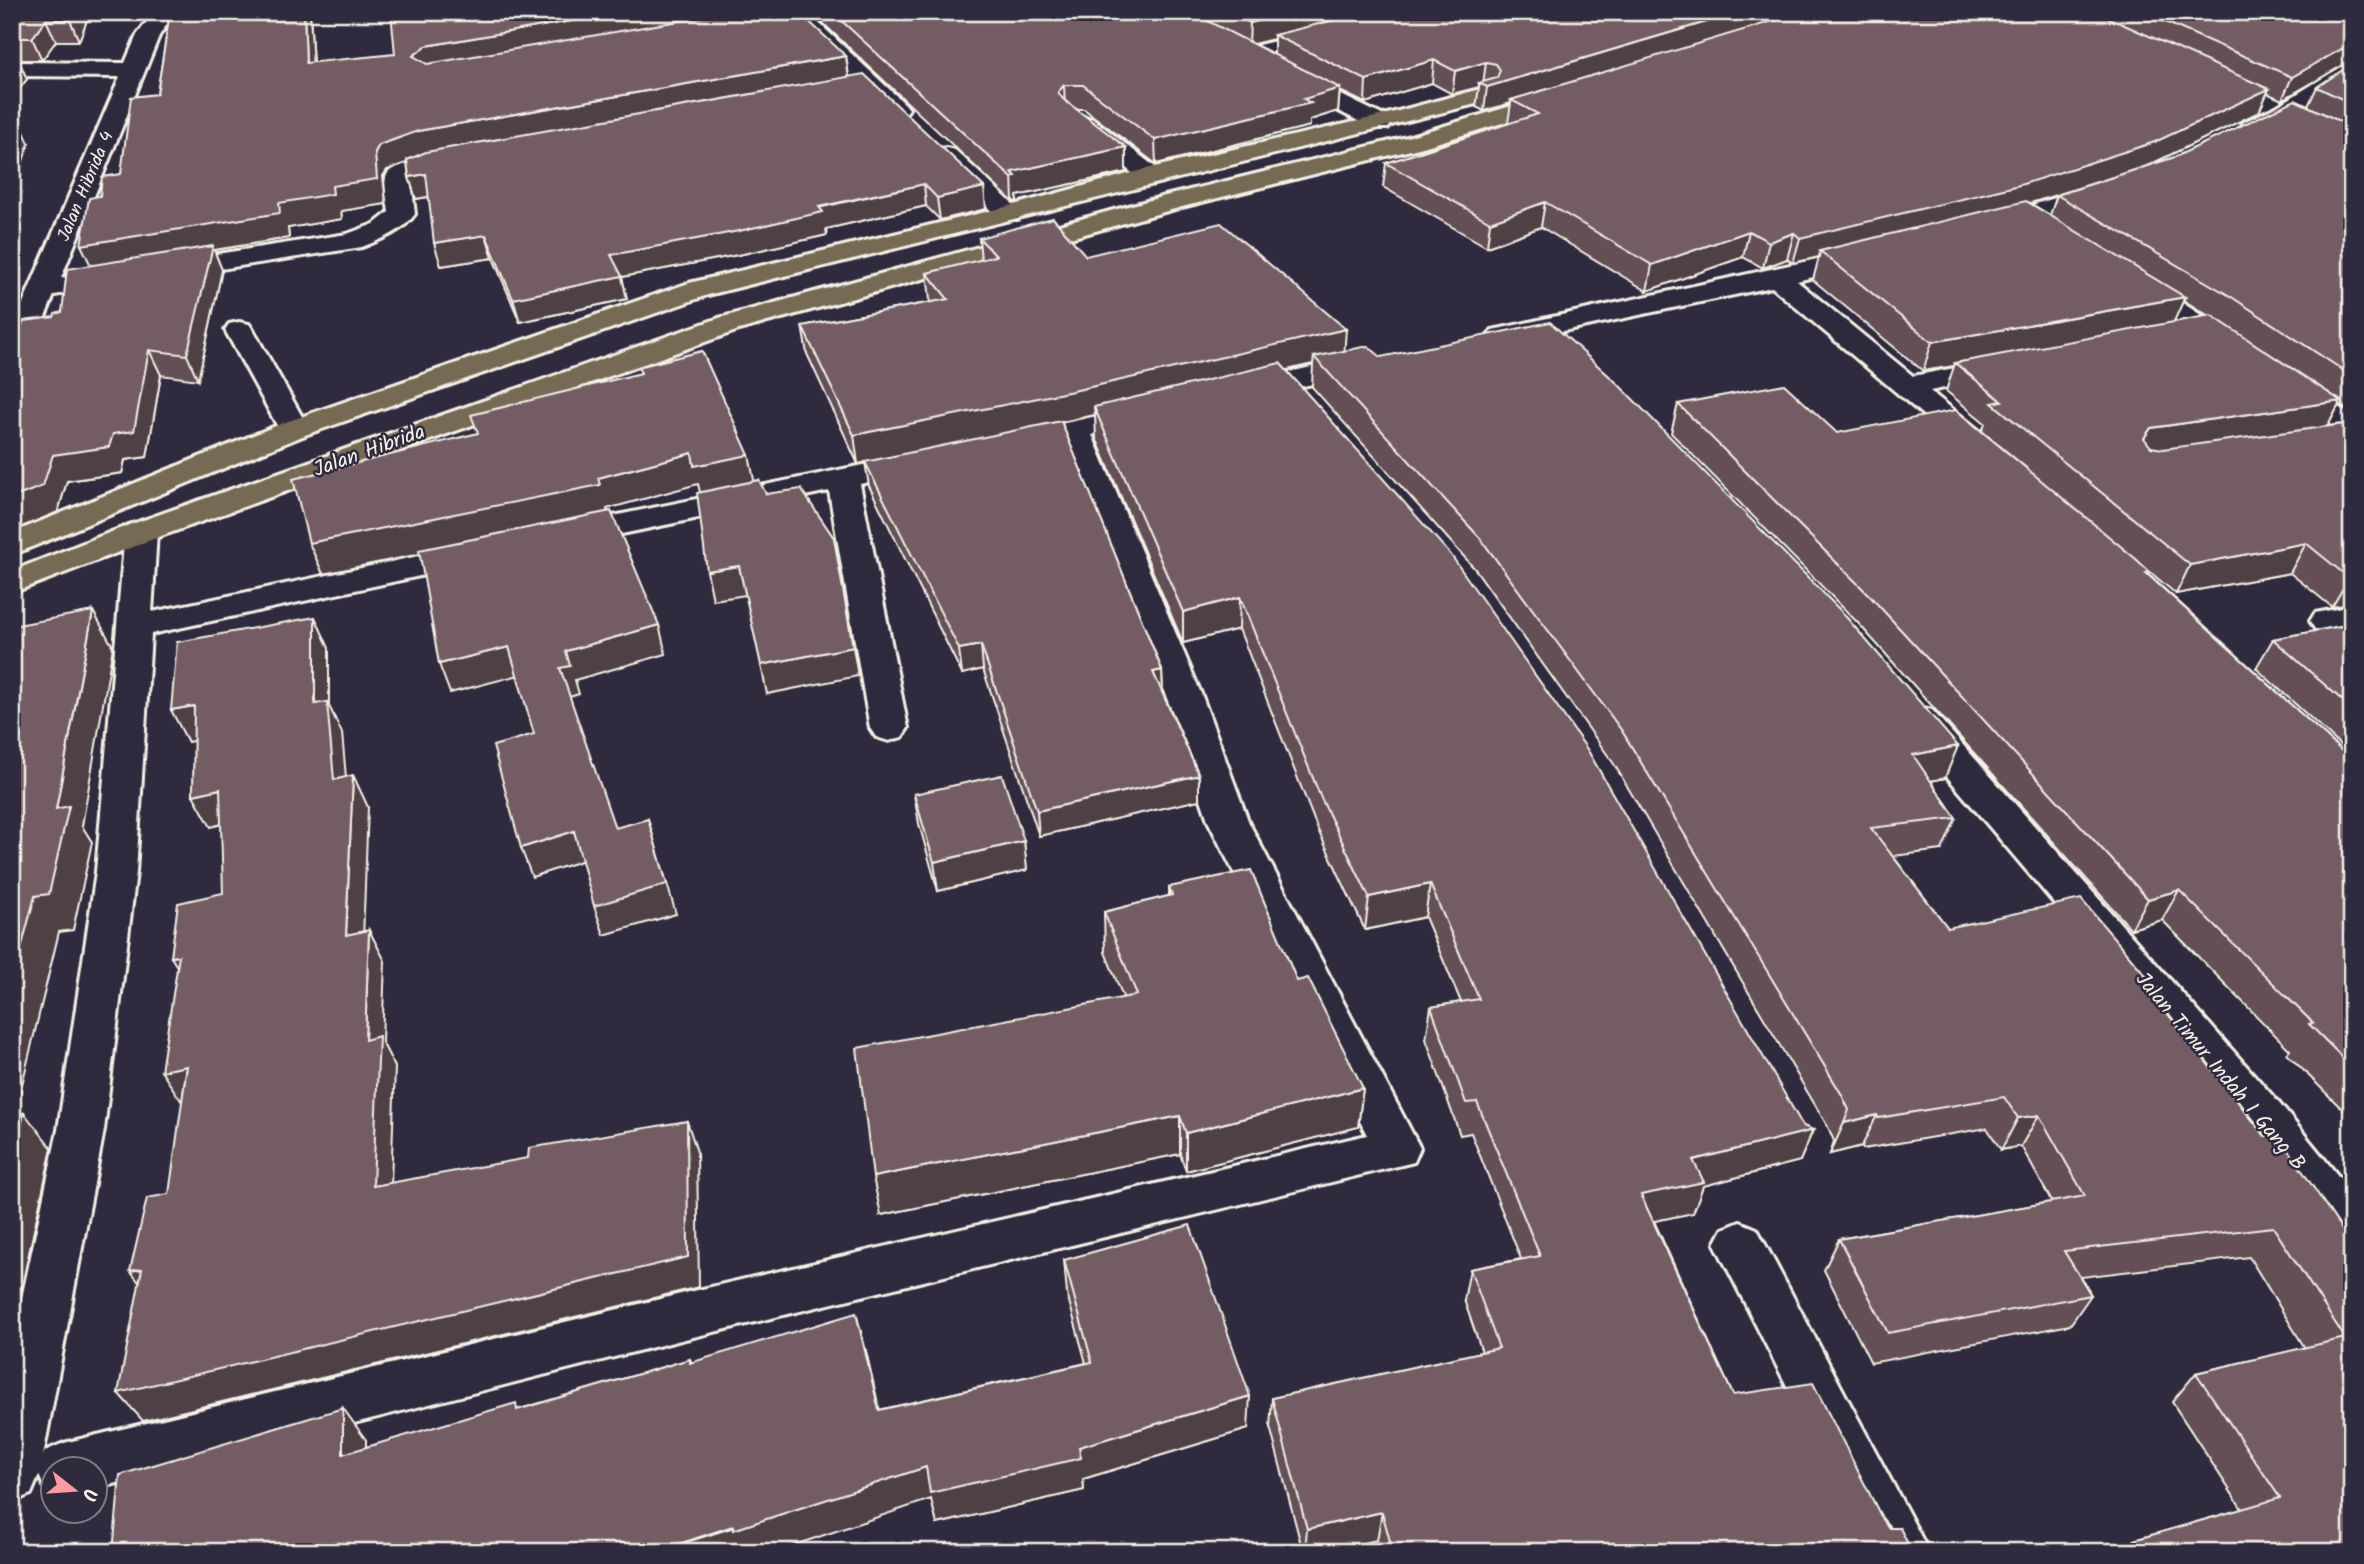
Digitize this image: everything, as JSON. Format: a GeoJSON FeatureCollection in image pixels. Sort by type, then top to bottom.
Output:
{"type":"FeatureCollection","features":[{"type":"Feature","properties":{"kind":"main road"},"geometry":{"type":"LineString","coordinates":[[12,545],[294,429],[699,289],[1009,214],[1150,175],[1380,123],[1564,73]]}},
{"type":"Feature","properties":{"kind":"main road","name":"Jalan Hibrida"},"geometry":{"type":"LineString","coordinates":[[12,583],[141,532],[729,324],[1174,201],[1415,142],[1586,90]]}},
{"type":"Feature","properties":{"kind":"main road"},"geometry":{"type":"LineString","coordinates":[[699,289],[729,324]]}},
{"type":"Feature","properties":{"kind":"street","name":"Jalan Hibrida 4"},"geometry":{"type":"LineString","coordinates":[[12,364],[148,34],[165,12]]}},
{"type":"Feature","properties":{"kind":"street"},"geometry":{"type":"LineString","coordinates":[[1246,55],[1411,13]]}},
{"type":"Feature","properties":{"kind":"street"},"geometry":{"type":"LineString","coordinates":[[770,20],[796,14],[911,122]]}},
{"type":"Feature","properties":{"kind":"street"},"geometry":{"type":"LineString","coordinates":[[1222,43],[1380,123]]}},
{"type":"Feature","properties":{"kind":"street"},"geometry":{"type":"LineString","coordinates":[[2227,138],[2283,112],[2352,67]]}},
{"type":"Feature","properties":{"kind":"street"},"geometry":{"type":"LineString","coordinates":[[12,69],[133,70]]}},
{"type":"Feature","properties":{"kind":"street"},"geometry":{"type":"LineString","coordinates":[[844,90],[871,85]]}},
{"type":"Feature","properties":{"kind":"street"},"geometry":{"type":"LineString","coordinates":[[1074,116],[1150,175]]}},
{"type":"Feature","properties":{"kind":"street"},"geometry":{"type":"LineString","coordinates":[[930,140],[1009,214]]}},
{"type":"Feature","properties":{"kind":"street"},"geometry":{"type":"LineString","coordinates":[[42,289],[354,241],[383,229],[402,214],[398,176],[426,165],[480,156]]}},
{"type":"Feature","properties":{"kind":"street"},"geometry":{"type":"LineString","coordinates":[[1966,230],[2021,217],[2130,182]]}},
{"type":"Feature","properties":{"kind":"street"},"geometry":{"type":"LineString","coordinates":[[2021,217],[2053,235]]}},
{"type":"Feature","properties":{"kind":"street"},"geometry":{"type":"LineString","coordinates":[[1479,340],[1777,278],[1899,248]]}},
{"type":"Feature","properties":{"kind":"street"},"geometry":{"type":"LineString","coordinates":[[2106,267],[2207,330],[2262,369],[2343,436]]}},
{"type":"Feature","properties":{"kind":"street"},"geometry":{"type":"LineString","coordinates":[[1777,278],[2001,465]]}},
{"type":"Feature","properties":{"kind":"street"},"geometry":{"type":"LineString","coordinates":[[1547,326],[1576,356]]}},
{"type":"Feature","properties":{"kind":"street"},"geometry":{"type":"LineString","coordinates":[[239,330],[294,429]]}},
{"type":"Feature","properties":{"kind":"street"},"geometry":{"type":"LineString","coordinates":[[2166,338],[2207,330]]}},
{"type":"Feature","properties":{"kind":"street"},"geometry":{"type":"LineString","coordinates":[[1221,396],[1397,357]]}},
{"type":"Feature","properties":{"kind":"street"},"geometry":{"type":"LineString","coordinates":[[1908,386],[2030,363]]}},
{"type":"Feature","properties":{"kind":"street"},"geometry":{"type":"LineString","coordinates":[[1287,380],[1314,410]]}},
{"type":"Feature","properties":{"kind":"street"},"geometry":{"type":"LineString","coordinates":[[979,451],[1168,409]]}},
{"type":"Feature","properties":{"kind":"street"},"geometry":{"type":"LineString","coordinates":[[108,1458],[685,1316],[1397,1148],[1229,823],[1184,696],[1075,431]]}},
{"type":"Feature","properties":{"kind":"street"},"geometry":{"type":"LineString","coordinates":[[533,542],[939,459]]}},
{"type":"Feature","properties":{"kind":"street"},"geometry":{"type":"LineString","coordinates":[[843,479],[889,728]]}},
{"type":"Feature","properties":{"kind":"street"},"geometry":{"type":"LineString","coordinates":[[12,1475],[81,1130],[116,872],[141,532]]}},
{"type":"Feature","properties":{"kind":"street"},"geometry":{"type":"LineString","coordinates":[[134,626],[493,550]]}},
{"type":"Feature","properties":{"kind":"street","name":"Jalan Timur Indah I Gang B"},"geometry":{"type":"LineString","coordinates":[[1898,696],[2262,1116],[2352,1230]]}},
{"type":"Feature","properties":{"kind":"street"},"geometry":{"type":"LineString","coordinates":[[1740,1244],[1901,1552]]}},
{"type":"Feature","properties":{"kind":"street"},"geometry":{"type":"LineString","coordinates":[[12,1482],[38,1476]]}},
{"type":"Feature","properties":{"kind":"building"},"geometry":{"type":"Polygon","coordinates":[[[12,12],[73,12],[70,20],[46,20],[32,38],[12,38],[12,12]]]}},
{"type":"Feature","properties":{"kind":"building"},"geometry":{"type":"Polygon","coordinates":[[[170,12],[304,12],[306,63],[395,54],[391,12],[624,12],[426,46],[413,56],[427,64],[732,12],[799,12],[846,56],[418,131],[379,145],[375,152],[377,179],[332,186],[333,194],[279,203],[280,213],[81,245],[89,198],[100,196],[102,177],[121,174],[131,97],[157,94],[170,12]]]}},
{"type":"Feature","properties":{"kind":"building"},"geometry":{"type":"Polygon","coordinates":[[[832,12],[1190,12],[1340,88],[1304,99],[1311,103],[1155,140],[1083,85],[1064,85],[1058,92],[1063,99],[1126,147],[1012,172],[1016,176],[1012,178],[832,12]]]}},
{"type":"Feature","properties":{"kind":"building"},"geometry":{"type":"Polygon","coordinates":[[[1229,12],[1293,12],[1250,23],[1229,12]]]}},
{"type":"Feature","properties":{"kind":"building"},"geometry":{"type":"Polygon","coordinates":[[[1367,12],[1740,12],[1487,87],[1479,83],[1497,78],[1500,70],[1496,64],[1486,62],[1455,71],[1434,60],[1366,80],[1274,35],[1367,12]]]}},
{"type":"Feature","properties":{"kind":"building"},"geometry":{"type":"Polygon","coordinates":[[[1803,12],[2082,12],[2104,16],[2269,89],[2155,142],[2020,185],[1800,238],[1794,233],[1769,242],[1749,231],[1652,265],[1545,202],[1490,222],[1386,163],[1538,114],[1511,100],[1803,12]]]}},
{"type":"Feature","properties":{"kind":"building"},"geometry":{"type":"Polygon","coordinates":[[[2142,12],[2352,12],[2352,43],[2292,77],[2142,12]]]}},
{"type":"Feature","properties":{"kind":"building"},"geometry":{"type":"Polygon","coordinates":[[[2352,64],[2352,104],[2317,87],[2352,64]]]}},
{"type":"Feature","properties":{"kind":"building"},"geometry":{"type":"Polygon","coordinates":[[[864,74],[984,187],[937,198],[924,184],[819,207],[823,212],[611,255],[622,276],[513,299],[486,235],[434,243],[426,174],[409,177],[407,160],[426,152],[864,74]]]}},
{"type":"Feature","properties":{"kind":"building"},"geometry":{"type":"Polygon","coordinates":[[[2295,100],[2352,127],[2352,376],[2230,296],[2057,195],[2175,157],[2295,100]]]}},
{"type":"Feature","properties":{"kind":"building"},"geometry":{"type":"Polygon","coordinates":[[[12,121],[19,121],[12,139],[12,121]]]}},
{"type":"Feature","properties":{"kind":"building"},"geometry":{"type":"Polygon","coordinates":[[[2026,201],[2185,297],[1932,342],[1820,251],[2026,201]]]}},
{"type":"Feature","properties":{"kind":"building"},"geometry":{"type":"Polygon","coordinates":[[[1053,218],[1086,256],[1221,223],[1346,329],[1073,391],[854,435],[802,326],[948,299],[927,273],[996,256],[979,238],[1053,218]]]}},
{"type":"Feature","properties":{"kind":"building"},"geometry":{"type":"Polygon","coordinates":[[[213,246],[187,355],[149,350],[134,431],[113,434],[109,447],[53,455],[43,486],[12,498],[12,343],[24,321],[54,317],[62,312],[67,269],[213,246]]]}},
{"type":"Feature","properties":{"kind":"building"},"geometry":{"type":"Polygon","coordinates":[[[2211,315],[2341,401],[2151,428],[2144,438],[2151,447],[2163,449],[2352,423],[2352,577],[2349,578],[2306,543],[2190,565],[1992,403],[2002,401],[1955,363],[2211,315]]]}},
{"type":"Feature","properties":{"kind":"building"},"geometry":{"type":"Polygon","coordinates":[[[1550,322],[1618,384],[1841,611],[1958,746],[1913,755],[1956,818],[1871,828],[1948,928],[2081,899],[2160,992],[2152,994],[2265,1136],[2278,1135],[2345,1234],[2352,1234],[2352,1552],[2142,1552],[2134,1540],[2280,1498],[2196,1373],[2345,1338],[2273,1227],[2064,1251],[2091,1295],[1888,1333],[1839,1239],[2085,1196],[2039,1115],[2018,1118],[2004,1097],[1878,1118],[1877,1115],[1844,1123],[1849,1110],[1842,1095],[1622,731],[1480,538],[1314,357],[1368,346],[1381,357],[1550,322]]]}},
{"type":"Feature","properties":{"kind":"building"},"geometry":{"type":"Polygon","coordinates":[[[702,351],[749,455],[694,466],[692,453],[598,478],[600,485],[309,543],[293,479],[478,433],[471,415],[641,373],[638,367],[702,351]]]}},
{"type":"Feature","properties":{"kind":"building"},"geometry":{"type":"Polygon","coordinates":[[[1280,363],[1451,555],[1587,749],[1803,1126],[1813,1130],[1693,1160],[1704,1182],[1641,1195],[1733,1395],[1813,1383],[1882,1518],[1889,1528],[1900,1528],[1912,1552],[1393,1552],[1382,1512],[1307,1529],[1272,1398],[1499,1348],[1470,1269],[1540,1256],[1477,1102],[1466,1103],[1431,1007],[1479,999],[1430,884],[1369,897],[1321,798],[1240,597],[1183,612],[1094,407],[1280,363]]]}},
{"type":"Feature","properties":{"kind":"building"},"geometry":{"type":"Polygon","coordinates":[[[1784,384],[1837,433],[1956,410],[2136,559],[2150,572],[2146,573],[2352,760],[2352,1067],[2309,1024],[2313,1023],[2179,890],[2148,899],[1868,594],[1678,404],[1784,384]]]}},
{"type":"Feature","properties":{"kind":"building"},"geometry":{"type":"Polygon","coordinates":[[[1061,421],[1162,670],[1153,672],[1199,775],[1037,811],[981,645],[959,649],[865,462],[1061,421]]]}},
{"type":"Feature","properties":{"kind":"building"},"geometry":{"type":"Polygon","coordinates":[[[759,480],[766,494],[801,489],[834,538],[853,647],[761,665],[739,566],[707,571],[697,493],[759,480]]]}},
{"type":"Feature","properties":{"kind":"building"},"geometry":{"type":"Polygon","coordinates":[[[611,511],[659,625],[566,651],[570,666],[560,668],[615,828],[648,819],[667,884],[594,906],[574,831],[521,848],[493,746],[534,734],[509,647],[439,664],[419,550],[611,511]]]}},
{"type":"Feature","properties":{"kind":"building"},"geometry":{"type":"Polygon","coordinates":[[[93,611],[56,809],[69,806],[49,894],[35,896],[12,983],[12,626],[93,611]]]}},
{"type":"Feature","properties":{"kind":"building"},"geometry":{"type":"Polygon","coordinates":[[[315,617],[315,704],[327,702],[334,780],[353,775],[346,935],[369,930],[365,1040],[379,1036],[373,1186],[528,1158],[529,1148],[687,1121],[688,1257],[118,1393],[142,1269],[130,1271],[147,1198],[169,1194],[187,1066],[161,1071],[179,956],[171,957],[178,903],[223,893],[220,789],[193,795],[194,706],[171,710],[177,642],[315,617]]]}},
{"type":"Feature","properties":{"kind":"building"},"geometry":{"type":"Polygon","coordinates":[[[2352,624],[2352,709],[2273,639],[2352,624]]]}},
{"type":"Feature","properties":{"kind":"building"},"geometry":{"type":"Polygon","coordinates":[[[1002,775],[1024,841],[934,862],[914,794],[1002,775]]]}},
{"type":"Feature","properties":{"kind":"building"},"geometry":{"type":"Polygon","coordinates":[[[1251,870],[1297,981],[1308,978],[1363,1088],[1186,1133],[1180,1116],[873,1177],[857,1048],[1137,995],[1104,912],[1172,895],[1169,887],[1251,870]]]}},
{"type":"Feature","properties":{"kind":"building"},"geometry":{"type":"Polygon","coordinates":[[[24,1113],[12,1163],[12,1115],[24,1113]]]}},
{"type":"Feature","properties":{"kind":"building"},"geometry":{"type":"Polygon","coordinates":[[[1190,1225],[1250,1396],[1079,1447],[1081,1458],[930,1493],[926,1467],[733,1530],[733,1526],[655,1552],[113,1552],[120,1475],[343,1408],[343,1454],[516,1403],[517,1410],[690,1359],[690,1363],[856,1313],[879,1410],[1092,1362],[1064,1260],[1190,1225]]]}}]}
